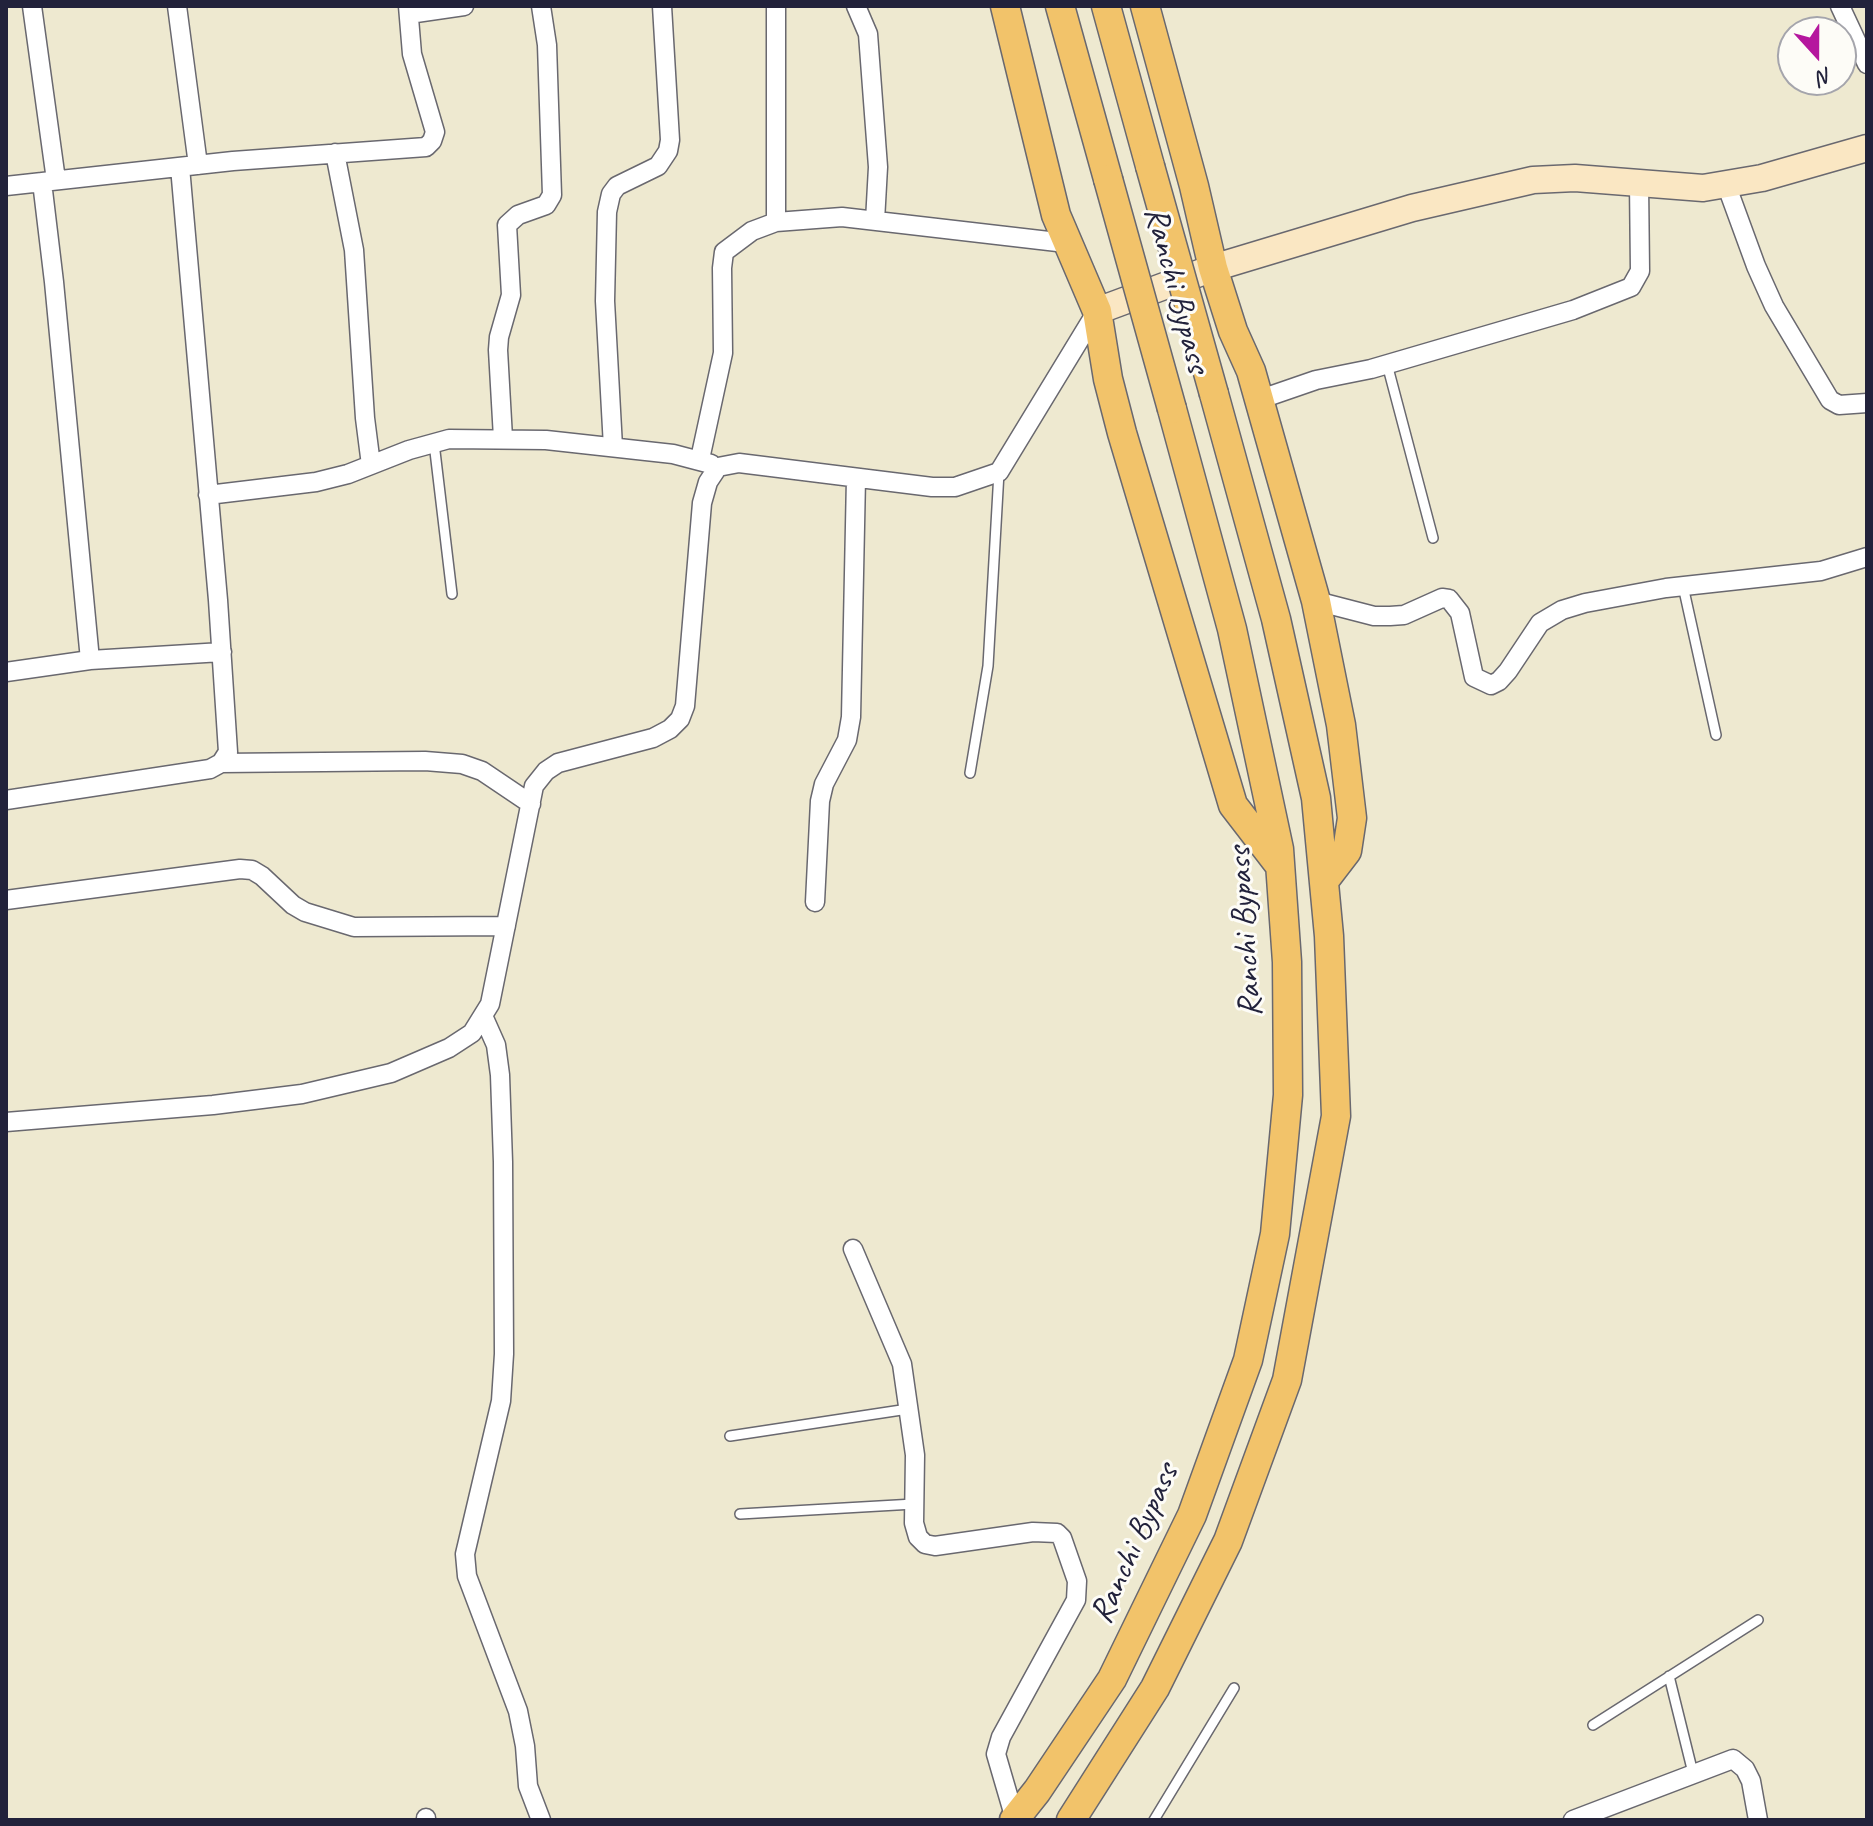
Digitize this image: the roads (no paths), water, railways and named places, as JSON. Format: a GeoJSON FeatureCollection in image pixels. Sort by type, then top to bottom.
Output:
{"type":"FeatureCollection","features":[{"type":"Feature","properties":{"kind":"main road"},"geometry":{"type":"LineString","coordinates":[[1005,6],[1056,215],[1097,311],[1108,379],[1122,433],[1233,805],[1280,867]]}},
{"type":"Feature","properties":{"kind":"main road","name":"Ranchi Bypass"},"geometry":{"type":"LineString","coordinates":[[1014,1820],[1112,1679],[1192,1515],[1248,1360],[1275,1234],[1288,1095],[1287,962],[1280,867],[1264,768],[1232,629],[1060,6]]}},
{"type":"Feature","properties":{"kind":"main road","name":"Ranchi Bypass"},"geometry":{"type":"LineString","coordinates":[[1071,1820],[1155,1688],[1228,1541],[1287,1380],[1336,1116],[1329,936],[1316,798],[1279,633],[1106,6]]}},
{"type":"Feature","properties":{"kind":"main road"},"geometry":{"type":"LineString","coordinates":[[1145,6],[1213,268],[1233,331],[1251,371],[1316,601],[1341,725],[1352,818],[1347,851],[1324,881]]}},
{"type":"Feature","properties":{"kind":"street"},"geometry":{"type":"LineString","coordinates":[[32,6],[49,181],[54,282],[90,660]]}},
{"type":"Feature","properties":{"kind":"street"},"geometry":{"type":"LineString","coordinates":[[177,6],[208,495],[229,741],[228,752],[221,763]]}},
{"type":"Feature","properties":{"kind":"street"},"geometry":{"type":"LineString","coordinates":[[6,186],[189,166],[426,147],[435,132],[412,54],[408,10],[464,6]]}},
{"type":"Feature","properties":{"kind":"street"},"geometry":{"type":"LineString","coordinates":[[503,438],[498,350],[511,295],[507,225],[518,215],[546,205],[552,195],[547,45],[541,6]]}},
{"type":"Feature","properties":{"kind":"street"},"geometry":{"type":"LineString","coordinates":[[613,447],[605,301],[607,212],[611,194],[617,186],[658,166],[668,151],[670,140],[662,6]]}},
{"type":"Feature","properties":{"kind":"street"},"geometry":{"type":"LineString","coordinates":[[776,6],[776,222]]}},
{"type":"Feature","properties":{"kind":"street"},"geometry":{"type":"LineString","coordinates":[[856,6],[868,34],[878,167],[875,221]]}},
{"type":"Feature","properties":{"kind":"street"},"geometry":{"type":"LineString","coordinates":[[1840,6],[1867,64]]}},
{"type":"Feature","properties":{"kind":"street"},"geometry":{"type":"LineString","coordinates":[[208,495],[316,482],[449,439],[503,438],[613,447],[700,459],[718,467],[739,463],[932,487],[955,487],[999,472],[1097,311],[1213,268],[1412,208],[1533,180],[1575,178],[1703,188],[1762,178],[1867,148]]}},
{"type":"Feature","properties":{"kind":"street"},"geometry":{"type":"LineString","coordinates":[[335,153],[354,250],[371,465]]}},
{"type":"Feature","properties":{"kind":"street"},"geometry":{"type":"LineString","coordinates":[[1258,400],[1316,380],[1387,364],[1573,310],[1631,287],[1640,271],[1639,183]]}},
{"type":"Feature","properties":{"kind":"street"},"geometry":{"type":"LineString","coordinates":[[1726,184],[1774,306],[1830,400],[1839,405],[1867,403]]}},
{"type":"Feature","properties":{"kind":"street"},"geometry":{"type":"LineString","coordinates":[[700,459],[723,353],[724,252],[736,240],[776,222],[842,217],[1066,243]]}},
{"type":"Feature","properties":{"kind":"street"},"geometry":{"type":"LineString","coordinates":[[6,1122],[302,1094],[391,1073],[472,1033],[490,1004],[534,786],[546,771],[558,763],[653,738],[670,729],[680,719],[685,706],[702,503],[708,482],[718,467]]}},
{"type":"Feature","properties":{"kind":"street"},"geometry":{"type":"LineString","coordinates":[[815,902],[820,801],[824,784],[847,740],[851,717],[856,478]]}},
{"type":"Feature","properties":{"kind":"street"},"geometry":{"type":"LineString","coordinates":[[1316,601],[1374,616],[1390,616],[1404,615],[1442,598],[1449,599],[1460,613],[1474,677],[1491,685],[1508,671],[1540,623],[1562,610],[1683,586],[1821,571],[1867,557]]}},
{"type":"Feature","properties":{"kind":"street"},"geometry":{"type":"LineString","coordinates":[[6,672],[90,660],[222,652]]}},
{"type":"Feature","properties":{"kind":"street"},"geometry":{"type":"LineString","coordinates":[[6,800],[210,769],[221,763],[425,761],[462,764],[482,771],[531,804]]}},
{"type":"Feature","properties":{"kind":"street"},"geometry":{"type":"LineString","coordinates":[[6,900],[240,869],[252,870],[305,912],[354,927],[506,926]]}},
{"type":"Feature","properties":{"kind":"street"},"geometry":{"type":"LineString","coordinates":[[484,1018],[496,1045],[500,1075],[504,1354],[501,1401],[465,1554],[467,1576],[518,1711],[528,1786],[541,1820]]}},
{"type":"Feature","properties":{"kind":"street"},"geometry":{"type":"LineString","coordinates":[[853,1249],[902,1364],[915,1455],[914,1504],[918,1537],[925,1544],[935,1546],[1033,1532],[1057,1533],[1062,1538],[1077,1581],[1076,1600],[1001,1737],[996,1754],[1014,1820]]}},
{"type":"Feature","properties":{"kind":"street"},"geometry":{"type":"LineString","coordinates":[[1573,1820],[1733,1759],[1740,1762],[1751,1781],[1758,1820]]}},
{"type":"Feature","properties":{"kind":"lane"},"geometry":{"type":"LineString","coordinates":[[1387,364],[1433,538]]}},
{"type":"Feature","properties":{"kind":"lane"},"geometry":{"type":"LineString","coordinates":[[434,443],[452,594]]}},
{"type":"Feature","properties":{"kind":"lane"},"geometry":{"type":"LineString","coordinates":[[970,773],[988,666],[999,472]]}},
{"type":"Feature","properties":{"kind":"lane"},"geometry":{"type":"LineString","coordinates":[[1683,586],[1716,735]]}},
{"type":"Feature","properties":{"kind":"lane"},"geometry":{"type":"LineString","coordinates":[[730,1436],[908,1409]]}},
{"type":"Feature","properties":{"kind":"lane"},"geometry":{"type":"LineString","coordinates":[[740,1514],[914,1504]]}},
{"type":"Feature","properties":{"kind":"lane"},"geometry":{"type":"LineString","coordinates":[[1593,1725],[1758,1620]]}},
{"type":"Feature","properties":{"kind":"lane"},"geometry":{"type":"LineString","coordinates":[[1669,1676],[1693,1773]]}},
{"type":"Feature","properties":{"kind":"lane"},"geometry":{"type":"LineString","coordinates":[[1154,1820],[1234,1688]]}}]}
